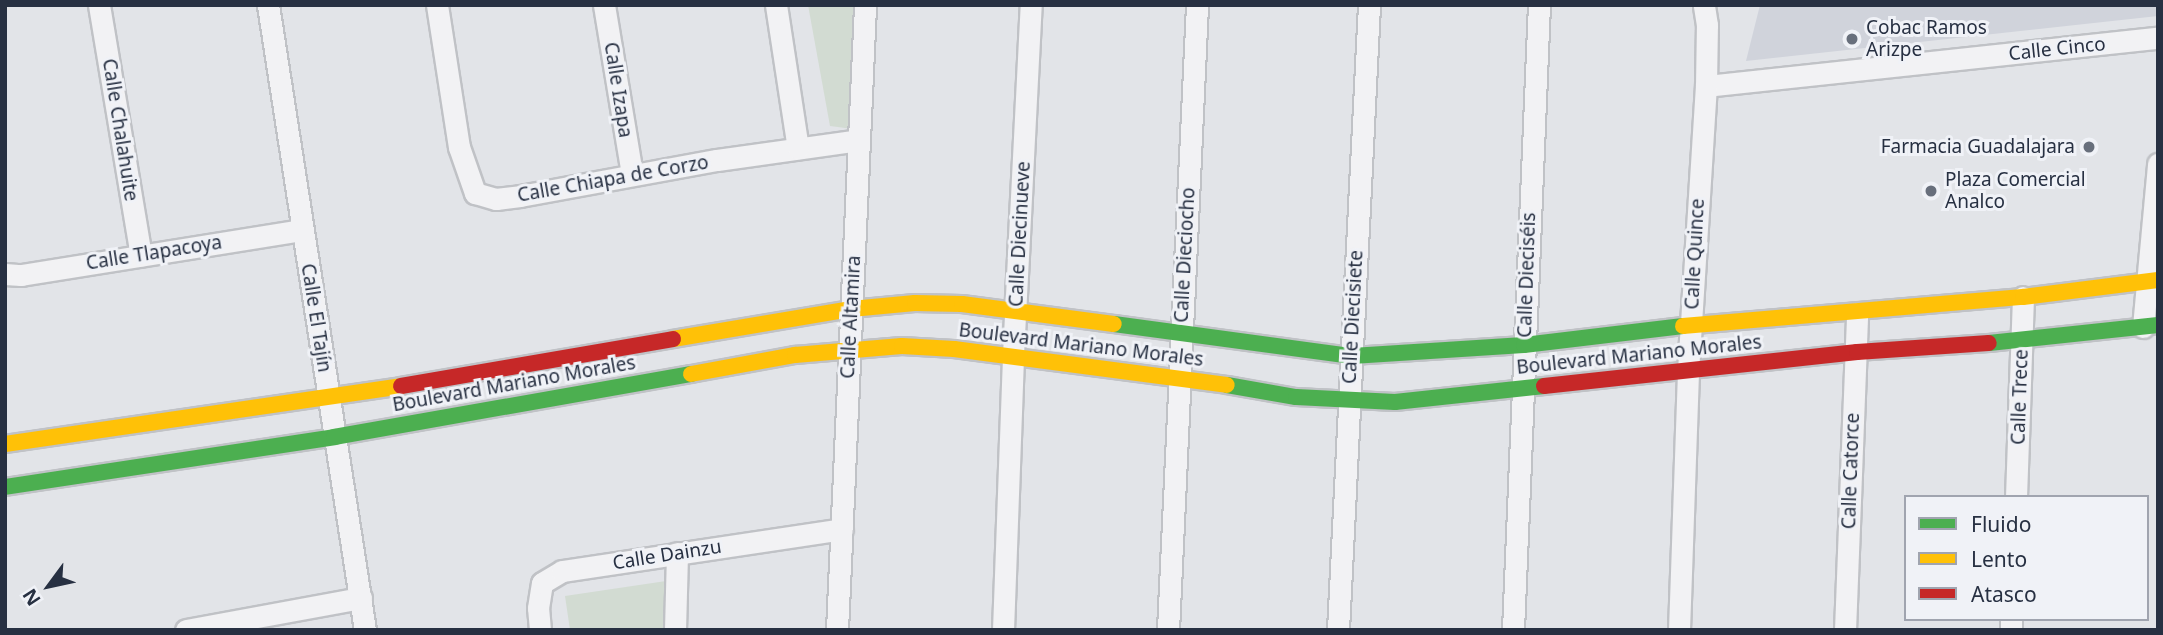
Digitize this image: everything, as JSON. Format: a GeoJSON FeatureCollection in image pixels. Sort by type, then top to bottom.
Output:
{"type":"FeatureCollection","features":[{"type":"Feature","properties":{"kind":"street","name":"Calle Chalahuite"},"geometry":{"type":"LineString","coordinates":[[99,5],[141,256]]}},
{"type":"Feature","properties":{"kind":"street","name":"Calle El Tajín"},"geometry":{"type":"LineString","coordinates":[[268,5],[365,630]]}},
{"type":"Feature","properties":{"kind":"street","name":"Calle Chiapa de Corzo"},"geometry":{"type":"LineString","coordinates":[[437,5],[459,147],[475,193],[496,199],[632,174],[859,140]]}},
{"type":"Feature","properties":{"kind":"street","name":"Calle Izapa"},"geometry":{"type":"LineString","coordinates":[[604,5],[632,174]]}},
{"type":"Feature","properties":{"kind":"street"},"geometry":{"type":"LineString","coordinates":[[776,5],[798,148]]}},
{"type":"Feature","properties":{"kind":"street","name":"Calle Altamira"},"geometry":{"type":"LineString","coordinates":[[837,630],[865,5]]}},
{"type":"Feature","properties":{"kind":"street","name":"Calle Diecinueve"},"geometry":{"type":"LineString","coordinates":[[1003,630],[1013,355],[1031,5]]}},
{"type":"Feature","properties":{"kind":"street","name":"Calle Dieciocho"},"geometry":{"type":"LineString","coordinates":[[1168,630],[1197,5]]}},
{"type":"Feature","properties":{"kind":"street","name":"Calle Diecisiete"},"geometry":{"type":"LineString","coordinates":[[1338,630],[1369,5]]}},
{"type":"Feature","properties":{"kind":"street","name":"Calle Dieciséis"},"geometry":{"type":"LineString","coordinates":[[1513,630],[1539,5]]}},
{"type":"Feature","properties":{"kind":"street","name":"Calle Quince"},"geometry":{"type":"LineString","coordinates":[[1679,630],[1690,325],[1706,86],[1707,25],[1704,5]]}},
{"type":"Feature","properties":{"kind":"street","name":"Calle Cinco"},"geometry":{"type":"LineString","coordinates":[[1706,86],[2158,38]]}},
{"type":"Feature","properties":{"kind":"street"},"geometry":{"type":"LineString","coordinates":[[2150,326],[2158,164]]}},
{"type":"Feature","properties":{"kind":"street","name":"Calle Tlapacoya"},"geometry":{"type":"LineString","coordinates":[[5,274],[21,275],[302,230]]}},
{"type":"Feature","properties":{"kind":"street","name":"Boulevard Mariano Morales"},"geometry":{"type":"LineString","coordinates":[[5,444],[329,398],[851,309],[915,303],[962,304],[1181,336],[1352,356],[1524,345],[1690,325],[1857,313],[2154,281]]}},
{"type":"Feature","properties":{"kind":"street","name":"Calle Trece"},"geometry":{"type":"LineString","coordinates":[[2016,495],[2023,297]]}},
{"type":"Feature","properties":{"kind":"street","name":"Calle Catorce"},"geometry":{"type":"LineString","coordinates":[[1845,630],[1857,313]]}},
{"type":"Feature","properties":{"kind":"street","name":"Boulevard Mariano Morales"},"geometry":{"type":"LineString","coordinates":[[5,488],[334,437],[795,355],[849,348],[902,346],[1013,355],[1179,377],[1296,397],[1395,401],[1524,390],[1857,352],[2022,341],[2150,326]]}},
{"type":"Feature","properties":{"kind":"street","name":"Calle Dainzu"},"geometry":{"type":"LineString","coordinates":[[540,630],[539,593],[542,583],[562,571],[842,529]]}},
{"type":"Feature","properties":{"kind":"street"},"geometry":{"type":"LineString","coordinates":[[675,630],[677,553]]}},
{"type":"Feature","properties":{"kind":"street"},"geometry":{"type":"LineString","coordinates":[[194,629],[360,598]]}},
{"type":"Feature","properties":{"kind":"shaded area"},"geometry":{"type":"Polygon","coordinates":[[[808,5],[858,5],[853,129],[830,126],[808,5]]]}},
{"type":"Feature","properties":{"kind":"shaded area","name":"Cobac Ramos Arizpe"},"geometry":{"type":"Polygon","coordinates":[[[1760,5],[2158,5],[2158,16],[1746,61],[1760,5]]]}},
{"type":"Feature","properties":{"kind":"shaded area"},"geometry":{"type":"Polygon","coordinates":[[[666,581],[664,630],[570,630],[565,596],[666,581]]]}},
{"type":"Feature","properties":{"kind":"traffic: fast"},"geometry":{"type":"LineString","coordinates":[[1114,324],[1352,356],[1524,345],[1683,326]]}},
{"type":"Feature","properties":{"kind":"traffic: fast"},"geometry":{"type":"LineString","coordinates":[[1989,343],[2158,325]]}},
{"type":"Feature","properties":{"kind":"traffic: fast"},"geometry":{"type":"LineString","coordinates":[[5,487],[334,437],[691,374]]}},
{"type":"Feature","properties":{"kind":"traffic: fast"},"geometry":{"type":"LineString","coordinates":[[1227,385],[1296,397],[1395,402],[1544,386]]}},
{"type":"Feature","properties":{"kind":"traffic: slow"},"geometry":{"type":"LineString","coordinates":[[1683,326],[2023,297],[2158,280]]}},
{"type":"Feature","properties":{"kind":"traffic: slow"},"geometry":{"type":"LineString","coordinates":[[673,339],[851,309],[915,303],[962,304],[1114,324]]}},
{"type":"Feature","properties":{"kind":"traffic: slow"},"geometry":{"type":"LineString","coordinates":[[691,374],[795,355],[902,346],[954,349],[1227,385]]}},
{"type":"Feature","properties":{"kind":"traffic: slow"},"geometry":{"type":"LineString","coordinates":[[5,444],[401,386]]}},
{"type":"Feature","properties":{"kind":"traffic: jam"},"geometry":{"type":"LineString","coordinates":[[401,386],[673,339]]}},
{"type":"Feature","properties":{"kind":"traffic: jam"},"geometry":{"type":"LineString","coordinates":[[1544,386],[1857,352],[1989,343]]}},
{"type":"Feature","properties":{"kind":"place","name":"Cobac Ramos Arizpe"},"geometry":{"type":"Point","coordinates":[1852,39]}},
{"type":"Feature","properties":{"kind":"place","name":"Farmacia Guadalajara"},"geometry":{"type":"Point","coordinates":[2089,147]}},
{"type":"Feature","properties":{"kind":"place","name":"Plaza Comercial Analco"},"geometry":{"type":"Point","coordinates":[1931,191]}}]}
